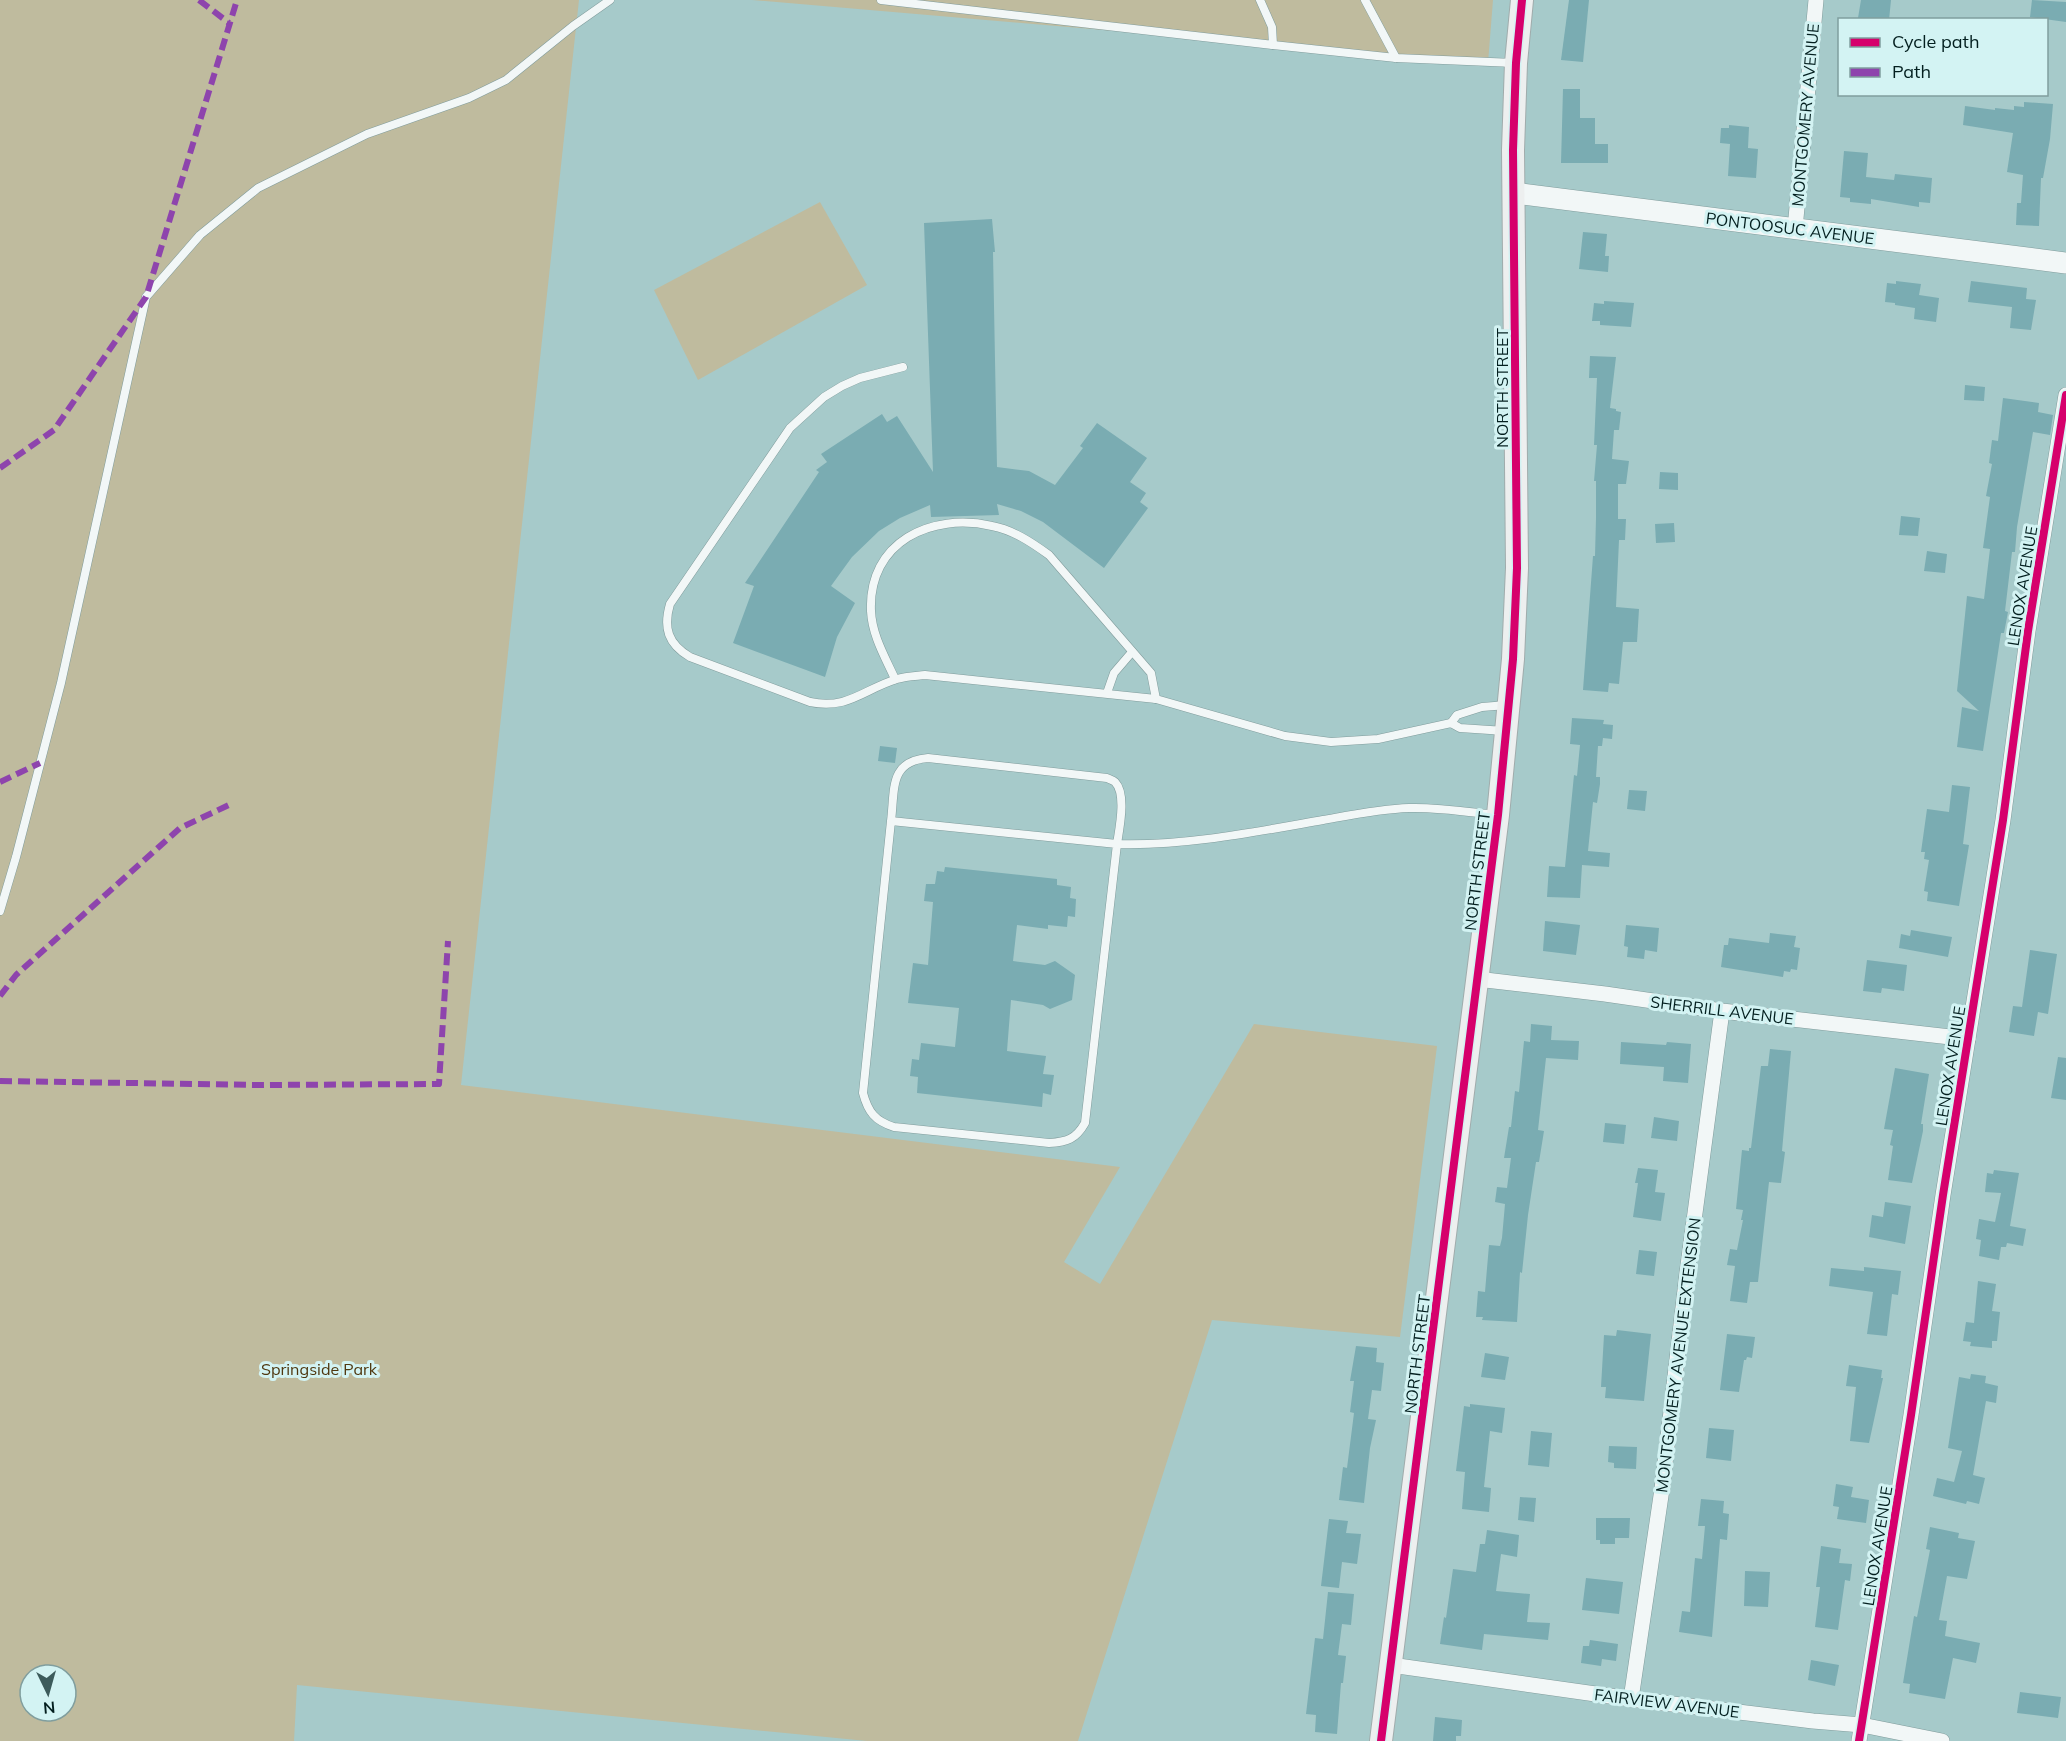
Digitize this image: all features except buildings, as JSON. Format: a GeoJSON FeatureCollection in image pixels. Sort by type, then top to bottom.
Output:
{"type":"FeatureCollection","features":[{"type":"Feature","properties":{"kind":"main road","name":"NORTH STREET"},"geometry":{"type":"LineString","coordinates":[[1381,1741],[1510,704],[1517,556],[1514,193],[1516,63],[1522,0]]}},
{"type":"Feature","properties":{"kind":"street","name":"MONTGOMERY AVENUE"},"geometry":{"type":"LineString","coordinates":[[1795,229],[1816,0]]}},
{"type":"Feature","properties":{"kind":"street","name":"PONTOOSUC AVENUE"},"geometry":{"type":"LineString","coordinates":[[1514,193],[2066,263]]}},
{"type":"Feature","properties":{"kind":"street","name":"LENOX AVENUE"},"geometry":{"type":"LineString","coordinates":[[1859,1741],[2003,820],[2028,631],[2066,395]]}},
{"type":"Feature","properties":{"kind":"street","name":"SHERRILL AVENUE"},"geometry":{"type":"LineString","coordinates":[[1477,979],[1722,1011],[1968,1039]]}},
{"type":"Feature","properties":{"kind":"street","name":"MONTGOMERY AVENUE EXTENSION"},"geometry":{"type":"LineString","coordinates":[[1632,1699],[1662,1489],[1687,1273],[1722,1011]]}},
{"type":"Feature","properties":{"kind":"street","name":"FAIRVIEW AVENUE"},"geometry":{"type":"LineString","coordinates":[[1391,1665],[1632,1699],[1862,1725],[1942,1741]]}},
{"type":"Feature","properties":{"kind":"lane"},"geometry":{"type":"LineString","coordinates":[[0,911],[61,683],[146,297],[200,235],[258,188],[367,134],[469,98],[506,80],[573,26],[610,0]]}},
{"type":"Feature","properties":{"kind":"lane"},"geometry":{"type":"LineString","coordinates":[[881,0],[1396,58],[1516,63]]}},
{"type":"Feature","properties":{"kind":"lane"},"geometry":{"type":"LineString","coordinates":[[1260,0],[1272,27],[1273,45]]}},
{"type":"Feature","properties":{"kind":"lane"},"geometry":{"type":"LineString","coordinates":[[1365,0],[1396,58]]}},
{"type":"Feature","properties":{"kind":"lane"},"geometry":{"type":"LineString","coordinates":[[903,367],[860,378],[842,386],[824,397],[790,428],[670,604],[666,617],[668,632],[673,644],[690,657],[823,705],[836,704],[861,696],[895,680],[925,675],[1156,699],[1285,736],[1331,742],[1378,739],[1451,723],[1457,715],[1482,707],[1510,704]]}},
{"type":"Feature","properties":{"kind":"lane"},"geometry":{"type":"LineString","coordinates":[[895,680],[872,624],[871,597],[880,563],[891,550],[919,530],[954,523],[990,525],[1008,530],[1049,555],[1151,673],[1156,699]]}},
{"type":"Feature","properties":{"kind":"lane"},"geometry":{"type":"LineString","coordinates":[[1107,693],[1114,673],[1132,652]]}},
{"type":"Feature","properties":{"kind":"lane"},"geometry":{"type":"LineString","coordinates":[[1451,723],[1460,728],[1507,731]]}},
{"type":"Feature","properties":{"kind":"lane"},"geometry":{"type":"LineString","coordinates":[[928,758],[1107,778],[1115,783],[1122,798],[1117,844],[1085,1123],[1079,1133],[1070,1141],[1049,1143],[894,1127],[882,1123],[873,1116],[866,1107],[863,1093],[897,775],[909,761],[928,758]]}},
{"type":"Feature","properties":{"kind":"lane"},"geometry":{"type":"LineString","coordinates":[[891,820],[1117,844],[1146,845],[1207,838],[1379,810],[1433,808],[1498,815]]}},
{"type":"Feature","properties":{"kind":"green space","name":"Springside Park"},"geometry":{"type":"Polygon","coordinates":[[[0,0],[579,0],[461,1085],[1120,1167],[1064,1262],[1100,1284],[1254,1024],[1437,1046],[1400,1337],[1212,1320],[1078,1741],[867,1741],[297,1685],[294,1741],[0,1741],[0,0]]]}},
{"type":"Feature","properties":{"kind":"green space"},"geometry":{"type":"Polygon","coordinates":[[[752,0],[1493,0],[1488,63],[752,0]]]}},
{"type":"Feature","properties":{"kind":"green space"},"geometry":{"type":"Polygon","coordinates":[[[820,202],[867,285],[698,380],[654,290],[820,202]]]}},
{"type":"Feature","properties":{"kind":"marked path"},"geometry":{"type":"LineString","coordinates":[[199,0],[229,23]]}},
{"type":"Feature","properties":{"kind":"marked path"},"geometry":{"type":"LineString","coordinates":[[0,468],[54,430],[146,297],[237,0]]}},
{"type":"Feature","properties":{"kind":"marked path"},"geometry":{"type":"LineString","coordinates":[[0,782],[40,763]]}},
{"type":"Feature","properties":{"kind":"marked path"},"geometry":{"type":"LineString","coordinates":[[0,996],[16,975],[180,828],[231,804]]}},
{"type":"Feature","properties":{"kind":"marked path"},"geometry":{"type":"LineString","coordinates":[[0,1081],[260,1085],[439,1084],[448,941]]}},
{"type":"Feature","properties":{"kind":"cycle path"},"geometry":{"type":"LineString","coordinates":[[1381,1741],[1498,815],[1513,659],[1517,568],[1513,150],[1516,63],[1522,0]]}},
{"type":"Feature","properties":{"kind":"cycle path"},"geometry":{"type":"LineString","coordinates":[[1859,1741],[2003,820],[2028,631],[2066,395]]}}]}
